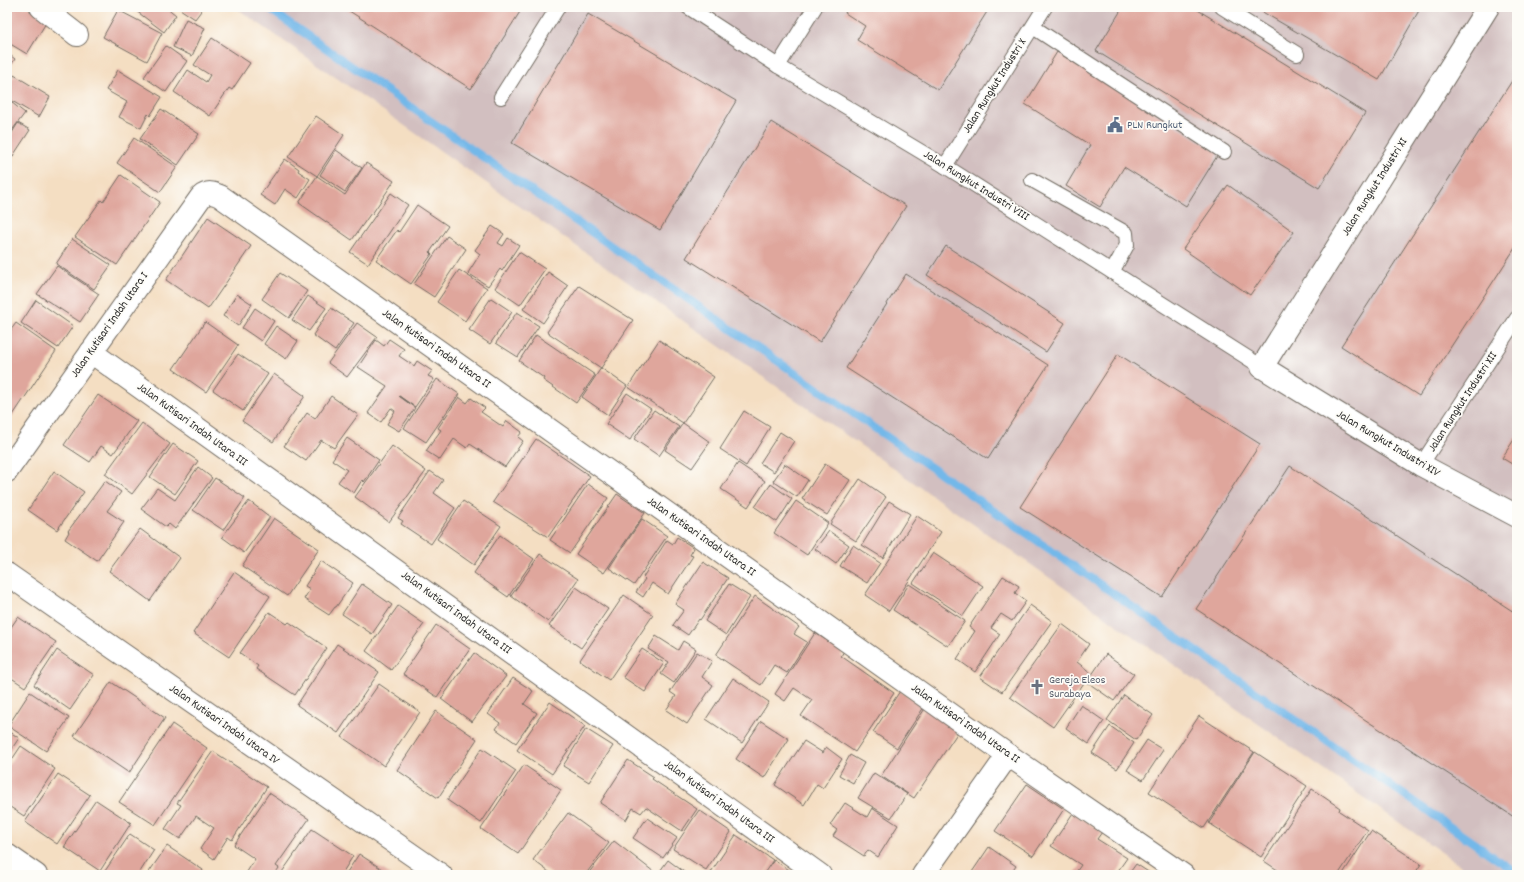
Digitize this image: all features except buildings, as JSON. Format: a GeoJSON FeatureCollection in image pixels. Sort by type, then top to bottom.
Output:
{"type":"FeatureCollection","features":[{"type":"Feature","properties":{"kind":"street"},"geometry":{"type":"LineString","coordinates":[[41,7],[77,35]]}},
{"type":"Feature","properties":{"kind":"street","name":"Jalan Rungkut Industri XI"},"geometry":{"type":"LineString","coordinates":[[1262,367],[1488,7]]}},
{"type":"Feature","properties":{"kind":"street","name":"Jalan Kutisari Indah Utara I"},"geometry":{"type":"LineString","coordinates":[[7,471],[201,196],[205,193],[210,193],[220,196]]}},
{"type":"Feature","properties":{"kind":"street","name":"Jalan Kutisari Indah Utara II"},"geometry":{"type":"LineString","coordinates":[[220,196],[1008,755],[1183,875]]}},
{"type":"Feature","properties":{"kind":"street","name":"Jalan Kutisari Indah Utara III"},"geometry":{"type":"LineString","coordinates":[[91,352],[820,875]]}},
{"type":"Feature","properties":{"kind":"street","name":"Jalan Rungkut Industri XIV"},"geometry":{"type":"LineString","coordinates":[[1262,367],[1422,465],[1517,516]]}},
{"type":"Feature","properties":{"kind":"street","name":"Jalan Kutisari Indah Utara IV"},"geometry":{"type":"LineString","coordinates":[[7,574],[441,875]]}},
{"type":"Feature","properties":{"kind":"street"},"geometry":{"type":"LineString","coordinates":[[923,875],[1008,755]]}},
{"type":"Feature","properties":{"kind":"street"},"geometry":{"type":"LineString","coordinates":[[7,855],[36,875]]}},
{"type":"Feature","properties":{"kind":"lane"},"geometry":{"type":"LineString","coordinates":[[501,97],[558,7]]}},
{"type":"Feature","properties":{"kind":"lane","name":"Jalan Rungkut Industri VIII"},"geometry":{"type":"LineString","coordinates":[[688,7],[778,66],[945,166],[1262,367]]}},
{"type":"Feature","properties":{"kind":"lane"},"geometry":{"type":"LineString","coordinates":[[778,66],[815,7]]}},
{"type":"Feature","properties":{"kind":"lane","name":"Jalan Rungkut Industri X"},"geometry":{"type":"LineString","coordinates":[[945,166],[1045,7]]}},
{"type":"Feature","properties":{"kind":"lane"},"geometry":{"type":"LineString","coordinates":[[1222,7],[1297,54]]}},
{"type":"Feature","properties":{"kind":"lane"},"geometry":{"type":"LineString","coordinates":[[1032,27],[1224,152]]}},
{"type":"Feature","properties":{"kind":"lane"},"geometry":{"type":"LineString","coordinates":[[1032,180],[1126,233],[1127,245],[1112,272]]}},
{"type":"Feature","properties":{"kind":"lane","name":"Jalan Rungkut Industri XII"},"geometry":{"type":"LineString","coordinates":[[1422,465],[1517,318]]}},
{"type":"Feature","properties":{"kind":"shaded area"},"geometry":{"type":"Polygon","coordinates":[[[235,7],[1517,7],[1517,875],[1474,875],[235,7]]]}},
{"type":"Feature","properties":{"kind":"waterway"},"geometry":{"type":"LineString","coordinates":[[275,7],[272,11],[1517,873]]}},
{"type":"Feature","properties":{"kind":"place","name":"PLN Rungkut"},"geometry":{"type":"Point","coordinates":[1115,125]}},
{"type":"Feature","properties":{"kind":"place","name":"Gereja Eleos Surabaya"},"geometry":{"type":"Point","coordinates":[1037,687]}}]}
